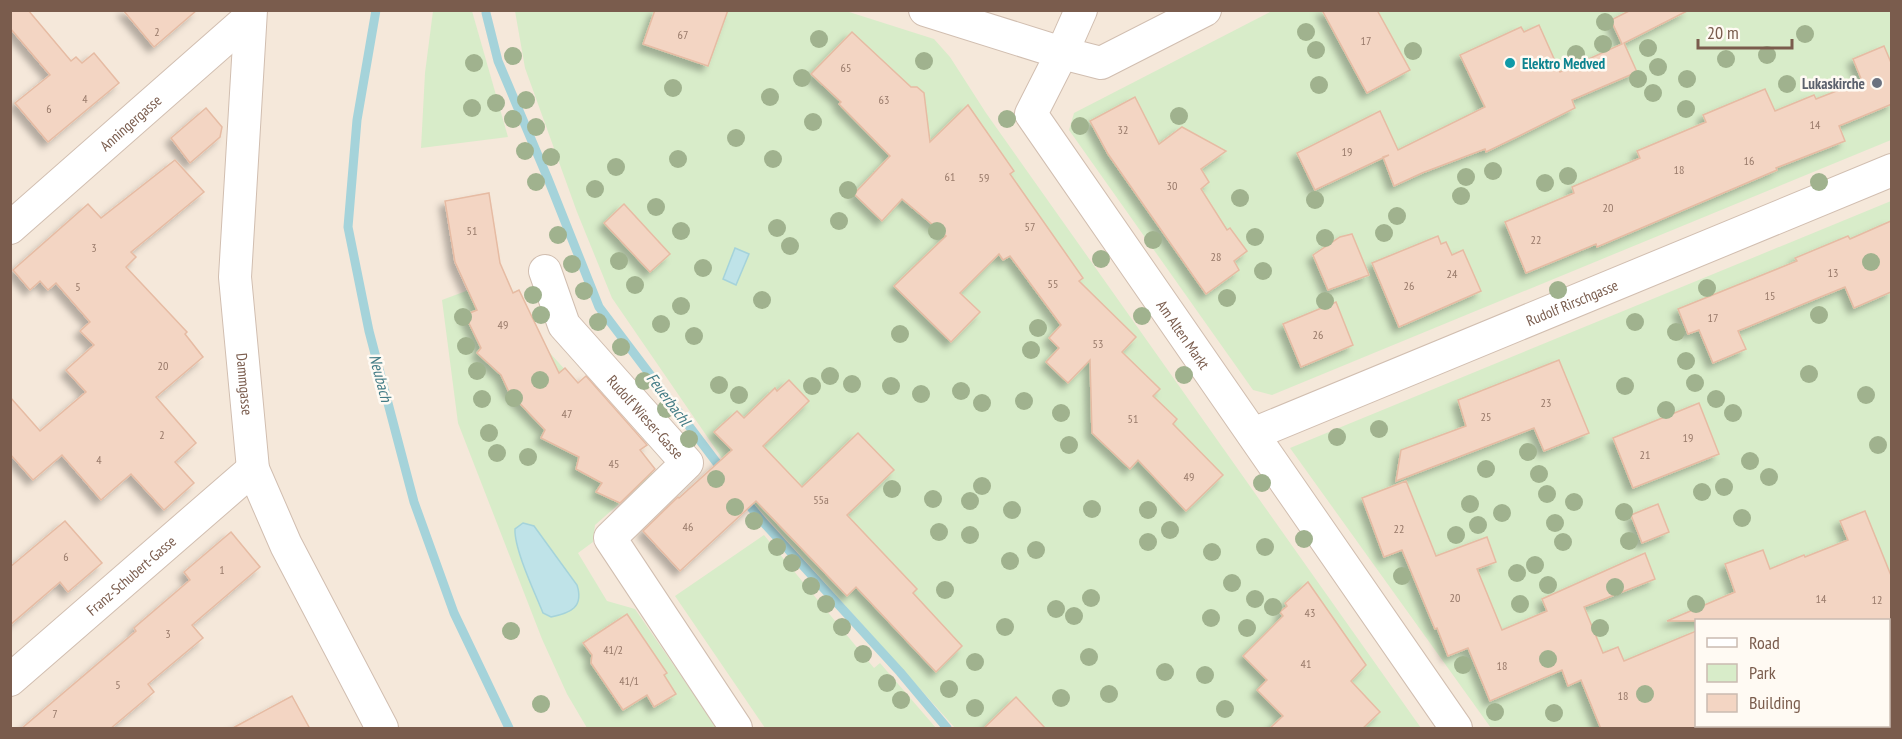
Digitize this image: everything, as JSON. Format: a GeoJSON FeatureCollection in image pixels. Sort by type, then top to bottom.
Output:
{"type":"FeatureCollection","features":[{"type":"Feature","properties":{"kind":"street"},"geometry":{"type":"LineString","coordinates":[[925,10],[1101,63],[1205,10]]}},
{"type":"Feature","properties":{"kind":"street"},"geometry":{"type":"LineString","coordinates":[[1062,53],[1081,10]]}},
{"type":"Feature","properties":{"kind":"street","name":"Anningergasse"},"geometry":{"type":"LineString","coordinates":[[10,228],[250,14]]}},
{"type":"Feature","properties":{"kind":"street","name":"Dammgasse"},"geometry":{"type":"LineString","coordinates":[[250,14],[236,277],[253,469],[286,545],[382,729]]}},
{"type":"Feature","properties":{"kind":"street","name":"Am Alten Markt"},"geometry":{"type":"LineString","coordinates":[[1062,53],[1031,114],[1456,729]]}},
{"type":"Feature","properties":{"kind":"street","name":"Rudolf Rirschgasse"},"geometry":{"type":"LineString","coordinates":[[1254,434],[1892,170]]}},
{"type":"Feature","properties":{"kind":"street","name":"Rudolf Wieser-Gasse"},"geometry":{"type":"LineString","coordinates":[[545,271],[564,325],[687,463],[610,538],[736,729]]}},
{"type":"Feature","properties":{"kind":"street","name":"Franz-Schubert-Gasse"},"geometry":{"type":"LineString","coordinates":[[10,680],[253,469]]}},
{"type":"Feature","properties":{"kind":"shaded area"},"geometry":{"type":"Polygon","coordinates":[[[10,11],[1891,11],[1891,728],[11,728],[10,11]]]}},
{"type":"Feature","properties":{"kind":"green space"},"geometry":{"type":"Polygon","coordinates":[[[433,11],[472,11],[508,137],[421,148],[425,73],[433,11]]]}},
{"type":"Feature","properties":{"kind":"green space"},"geometry":{"type":"Polygon","coordinates":[[[515,11],[846,11],[934,39],[950,57],[986,113],[1421,728],[955,728],[750,499],[612,298],[577,212],[525,68],[515,11]]]}},
{"type":"Feature","properties":{"kind":"green space"},"geometry":{"type":"Polygon","coordinates":[[[1272,11],[1891,11],[1891,140],[1272,395],[1253,390],[1069,130],[1074,113],[1272,11]]]}},
{"type":"Feature","properties":{"kind":"green space"},"geometry":{"type":"Polygon","coordinates":[[[1891,201],[1891,728],[1491,728],[1290,448],[1891,201]]]}},
{"type":"Feature","properties":{"kind":"green space"},"geometry":{"type":"Polygon","coordinates":[[[506,276],[513,292],[519,290],[549,352],[653,467],[651,470],[653,474],[595,525],[593,542],[578,553],[607,601],[635,609],[717,728],[587,728],[567,694],[542,639],[458,423],[442,300],[506,276]]]}},
{"type":"Feature","properties":{"kind":"green space"},"geometry":{"type":"Polygon","coordinates":[[[764,535],[874,668],[880,663],[936,728],[765,728],[675,596],[764,535]]]}},
{"type":"Feature","properties":{"kind":"water"},"geometry":{"type":"Polygon","coordinates":[[[735,248],[749,254],[736,285],[723,279],[735,248]]]}},
{"type":"Feature","properties":{"kind":"water"},"geometry":{"type":"Polygon","coordinates":[[[523,523],[534,526],[577,585],[579,599],[570,611],[551,617],[543,613],[518,548],[515,529],[523,523]]]}},
{"type":"Feature","properties":{"kind":"building"},"geometry":{"type":"Polygon","coordinates":[[[10,10],[28,10],[71,61],[76,57],[82,63],[94,53],[119,83],[48,142],[15,103],[50,75],[10,28],[10,10]]]}},
{"type":"Feature","properties":{"kind":"building"},"geometry":{"type":"Polygon","coordinates":[[[123,10],[197,10],[154,47],[123,10]]]}},
{"type":"Feature","properties":{"kind":"building"},"geometry":{"type":"Polygon","coordinates":[[[655,10],[728,10],[708,66],[643,44],[655,10]]]}},
{"type":"Feature","properties":{"kind":"building"},"geometry":{"type":"Polygon","coordinates":[[[1322,10],[1377,10],[1410,70],[1367,93],[1322,10]]]}},
{"type":"Feature","properties":{"kind":"building"},"geometry":{"type":"Polygon","coordinates":[[[1631,10],[1689,10],[1624,43],[1637,72],[1572,100],[1575,108],[1486,152],[1485,149],[1394,186],[1383,158],[1315,190],[1297,153],[1380,111],[1398,150],[1485,107],[1460,55],[1521,27],[1524,32],[1539,25],[1560,72],[1622,44],[1611,20],[1631,10]]]}},
{"type":"Feature","properties":{"kind":"building"},"geometry":{"type":"Polygon","coordinates":[[[852,32],[911,87],[917,87],[924,93],[930,142],[968,105],[1014,171],[1010,174],[1083,278],[1079,281],[1136,337],[1122,352],[1160,389],[1153,396],[1177,419],[1173,424],[1223,475],[1186,511],[1138,460],[1130,469],[1092,433],[1090,360],[1068,383],[1046,362],[1059,348],[1049,338],[1061,325],[1010,256],[1003,260],[999,254],[960,293],[980,312],[951,342],[894,286],[946,236],[902,199],[882,221],[854,194],[890,156],[839,104],[841,102],[811,74],[852,32]]]}},
{"type":"Feature","properties":{"kind":"building"},"geometry":{"type":"Polygon","coordinates":[[[1884,46],[1892,65],[1892,104],[1839,126],[1845,141],[1776,168],[1777,170],[1597,247],[1596,244],[1526,273],[1505,222],[1574,193],[1572,187],[1640,158],[1637,151],[1706,122],[1703,115],[1765,89],[1775,111],[1814,95],[1816,99],[1862,81],[1853,59],[1884,46]]]}},
{"type":"Feature","properties":{"kind":"building"},"geometry":{"type":"Polygon","coordinates":[[[1135,97],[1159,144],[1182,127],[1226,151],[1201,169],[1209,182],[1201,189],[1227,230],[1230,228],[1247,251],[1234,261],[1239,270],[1206,294],[1108,154],[1090,121],[1135,97]]]}},
{"type":"Feature","properties":{"kind":"building"},"geometry":{"type":"Polygon","coordinates":[[[206,108],[222,127],[220,137],[190,163],[171,138],[206,108]]]}},
{"type":"Feature","properties":{"kind":"building"},"geometry":{"type":"Polygon","coordinates":[[[175,160],[204,192],[131,252],[136,257],[126,267],[187,332],[185,334],[203,357],[156,397],[196,443],[175,462],[194,483],[164,510],[131,474],[101,500],[62,455],[33,480],[10,454],[10,397],[40,431],[86,392],[66,370],[94,345],[80,331],[90,322],[56,283],[48,290],[40,281],[30,290],[13,270],[88,204],[101,218],[175,160]]]}},
{"type":"Feature","properties":{"kind":"building"},"geometry":{"type":"Polygon","coordinates":[[[489,193],[500,263],[513,293],[519,290],[559,373],[565,368],[578,383],[586,376],[647,445],[640,450],[655,469],[620,503],[596,492],[602,483],[576,469],[579,457],[541,438],[545,430],[509,392],[501,375],[477,353],[481,348],[465,315],[477,310],[455,262],[445,201],[489,193]]]}},
{"type":"Feature","properties":{"kind":"building"},"geometry":{"type":"Polygon","coordinates":[[[624,204],[670,254],[650,272],[604,223],[624,204]]]}},
{"type":"Feature","properties":{"kind":"building"},"geometry":{"type":"Polygon","coordinates":[[[1891,221],[1891,292],[1854,308],[1845,287],[1738,331],[1746,349],[1713,363],[1699,330],[1688,334],[1678,309],[1797,261],[1795,258],[1848,236],[1850,239],[1891,221]]]}},
{"type":"Feature","properties":{"kind":"building"},"geometry":{"type":"Polygon","coordinates":[[[1352,234],[1369,275],[1328,290],[1313,255],[1340,237],[1352,234]]]}},
{"type":"Feature","properties":{"kind":"building"},"geometry":{"type":"Polygon","coordinates":[[[1438,236],[1441,244],[1446,242],[1452,255],[1463,250],[1481,291],[1399,327],[1372,263],[1438,236]]]}},
{"type":"Feature","properties":{"kind":"building"},"geometry":{"type":"Polygon","coordinates":[[[1336,302],[1353,345],[1301,367],[1283,324],[1336,302]]]}},
{"type":"Feature","properties":{"kind":"building"},"geometry":{"type":"Polygon","coordinates":[[[1559,360],[1589,433],[1544,451],[1534,428],[1396,481],[1401,450],[1466,426],[1458,400],[1559,360]]]}},
{"type":"Feature","properties":{"kind":"building"},"geometry":{"type":"Polygon","coordinates":[[[789,380],[809,401],[763,446],[802,487],[858,433],[894,470],[847,515],[917,589],[913,593],[962,646],[936,672],[856,587],[847,596],[756,501],[680,571],[643,531],[732,450],[714,432],[737,411],[744,418],[775,388],[777,391],[789,380]]]}},
{"type":"Feature","properties":{"kind":"building"},"geometry":{"type":"Polygon","coordinates":[[[1699,403],[1719,454],[1633,488],[1613,438],[1699,403]]]}},
{"type":"Feature","properties":{"kind":"building"},"geometry":{"type":"Polygon","coordinates":[[[1406,481],[1436,556],[1487,537],[1496,562],[1477,569],[1502,630],[1547,611],[1542,599],[1645,553],[1655,579],[1584,607],[1603,653],[1618,647],[1624,661],[1695,631],[1696,729],[1601,729],[1581,680],[1568,686],[1562,670],[1490,701],[1468,648],[1448,656],[1402,550],[1384,557],[1362,498],[1406,481]]]}},
{"type":"Feature","properties":{"kind":"building"},"geometry":{"type":"Polygon","coordinates":[[[1658,504],[1669,532],[1642,543],[1631,515],[1658,504]]]}},
{"type":"Feature","properties":{"kind":"building"},"geometry":{"type":"Polygon","coordinates":[[[1865,511],[1892,578],[1892,621],[1890,619],[1695,619],[1695,621],[1667,621],[1735,592],[1725,564],[1763,550],[1770,569],[1848,540],[1840,521],[1865,511]]]}},
{"type":"Feature","properties":{"kind":"building"},"geometry":{"type":"Polygon","coordinates":[[[65,521],[102,563],[68,592],[60,582],[10,625],[10,567],[65,521]]]}},
{"type":"Feature","properties":{"kind":"building"},"geometry":{"type":"Polygon","coordinates":[[[231,532],[260,567],[192,625],[203,638],[148,684],[154,692],[110,729],[21,729],[136,631],[134,628],[190,580],[184,572],[231,532]]]}},
{"type":"Feature","properties":{"kind":"building"},"geometry":{"type":"Polygon","coordinates":[[[1308,582],[1366,665],[1351,681],[1380,712],[1362,729],[1269,729],[1283,716],[1257,690],[1267,680],[1243,656],[1283,616],[1280,612],[1287,606],[1285,603],[1308,582]]]}},
{"type":"Feature","properties":{"kind":"building"},"geometry":{"type":"Polygon","coordinates":[[[627,614],[667,673],[664,675],[676,694],[654,707],[647,695],[623,710],[591,663],[592,655],[583,643],[627,614]]]}},
{"type":"Feature","properties":{"kind":"building"},"geometry":{"type":"Polygon","coordinates":[[[292,696],[310,729],[231,729],[292,696]]]}},
{"type":"Feature","properties":{"kind":"building"},"geometry":{"type":"Polygon","coordinates":[[[1016,697],[1046,729],[983,729],[1016,697]]]}},
{"type":"Feature","properties":{"kind":"waterway","name":"Neubach"},"geometry":{"type":"LineString","coordinates":[[376,10],[357,120],[348,227],[369,331],[414,502],[454,613],[509,728]]}},
{"type":"Feature","properties":{"kind":"waterway","name":"Feuerbachl"},"geometry":{"type":"LineString","coordinates":[[486,13],[498,61],[599,307],[723,471]]}},
{"type":"Feature","properties":{"kind":"waterway","name":"Feuerbachl"},"geometry":{"type":"LineString","coordinates":[[744,499],[900,672],[947,728]]}},
{"type":"Feature","properties":{"kind":"place","name":"Elektro Medved"},"geometry":{"type":"Point","coordinates":[1510,63]}},
{"type":"Feature","properties":{"kind":"place","name":"Lukaskirche"},"geometry":{"type":"Point","coordinates":[1877,83]}}]}
